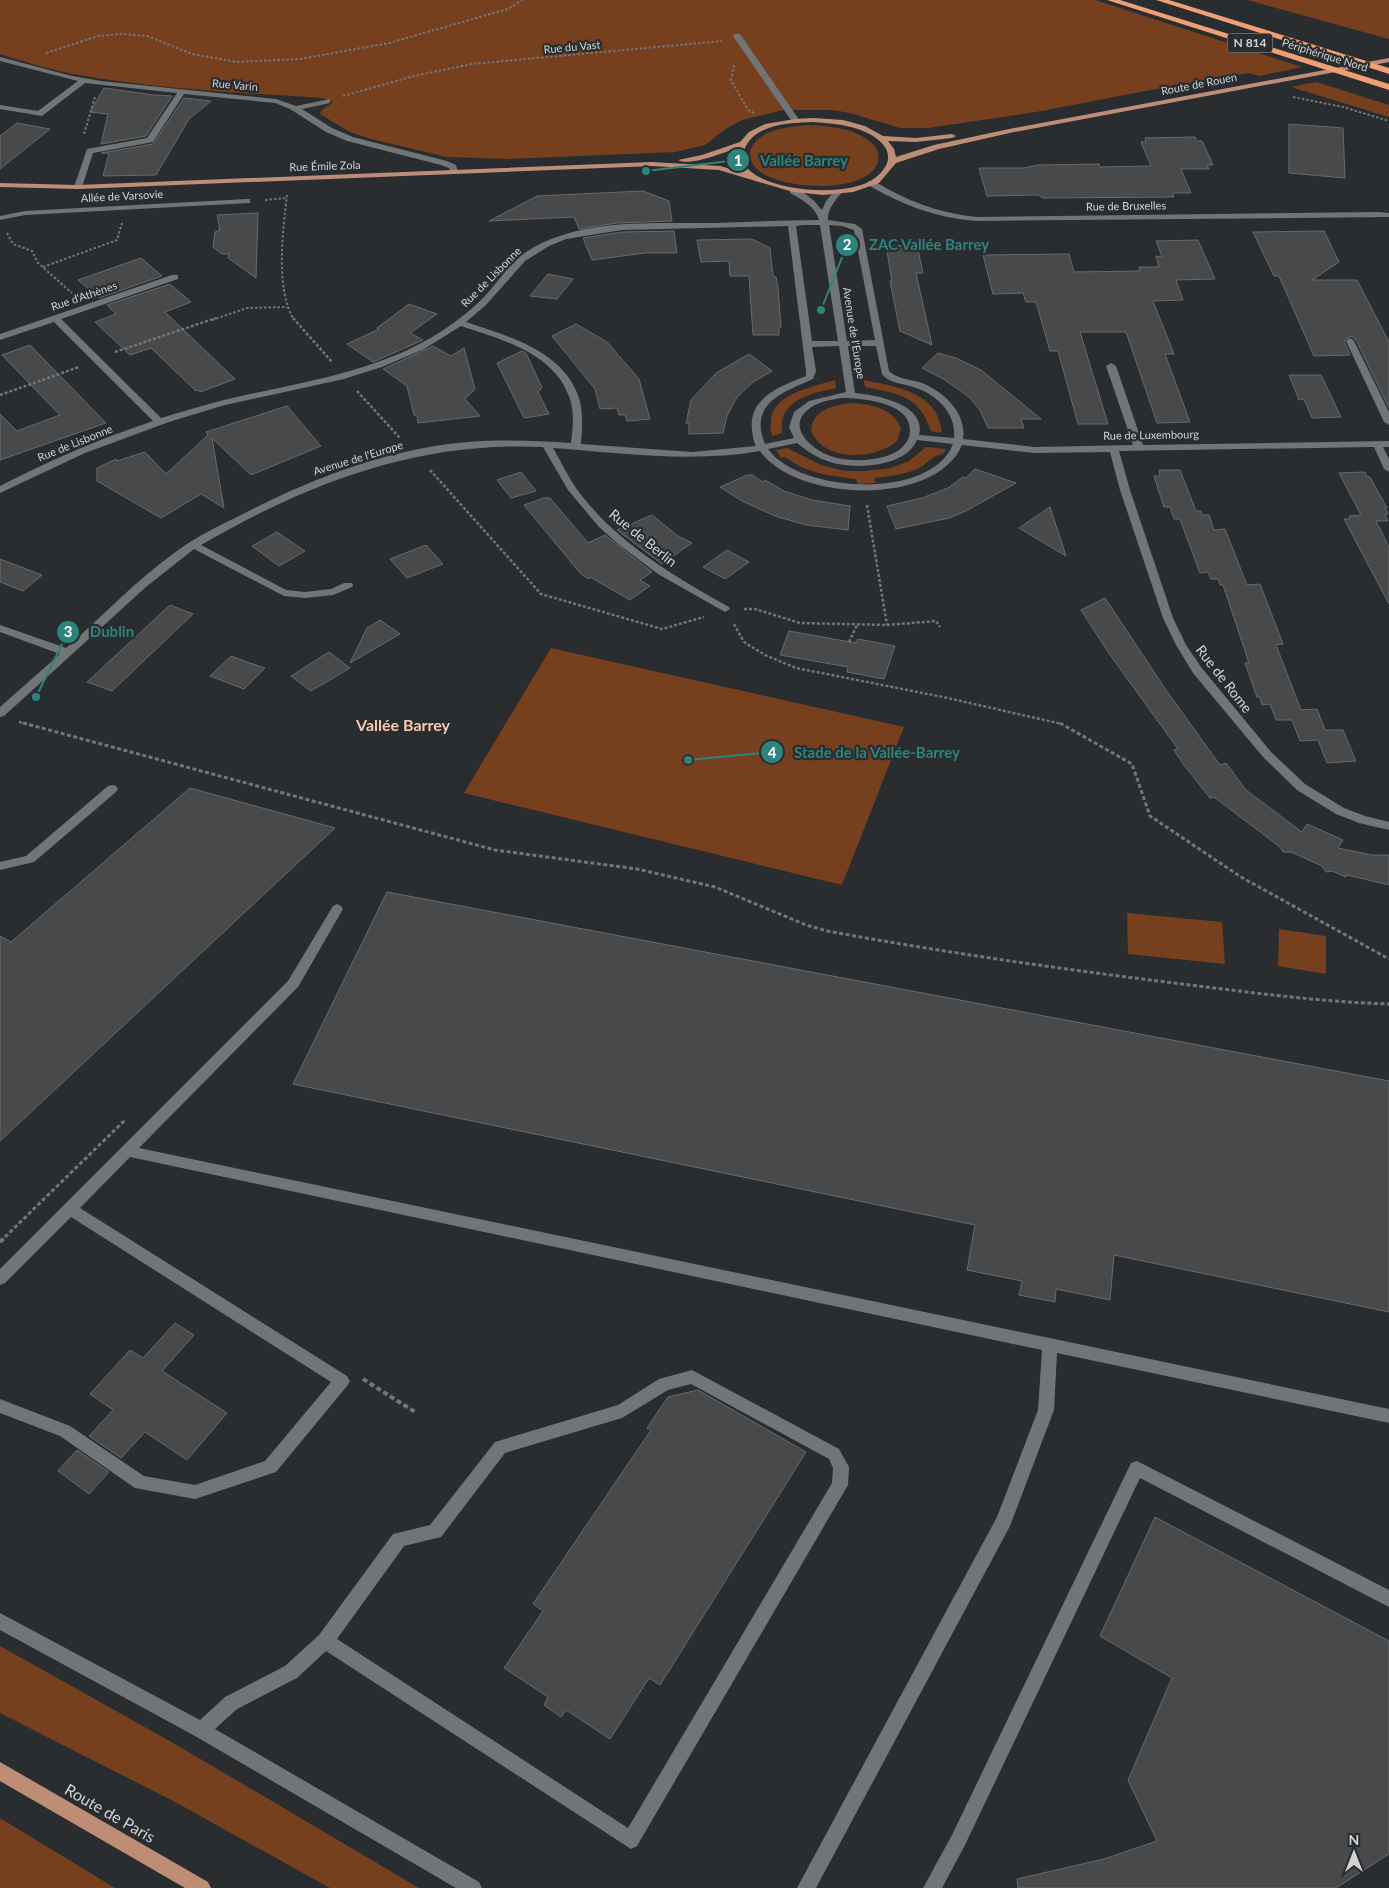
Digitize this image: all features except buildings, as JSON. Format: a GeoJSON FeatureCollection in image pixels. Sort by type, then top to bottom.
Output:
{"type":"FeatureCollection","features":[{"type":"Feature","properties":{"kind":"highway","name":"Périphérique Nord"},"geometry":{"type":"LineString","coordinates":[[1111,0],[1389,87]]}},
{"type":"Feature","properties":{"kind":"highway","name":"Périphérique Nord"},"geometry":{"type":"LineString","coordinates":[[1160,0],[1389,71]]}},
{"type":"Feature","properties":{"kind":"main road","name":"Route de Rouen"},"geometry":{"type":"LineString","coordinates":[[893,161],[939,146],[1014,130],[1389,60]]}},
{"type":"Feature","properties":{"kind":"main road","name":"Rue Émile Zola"},"geometry":{"type":"LineString","coordinates":[[0,185],[78,187],[652,164],[704,157],[742,144],[754,133],[766,127],[796,121],[821,120],[845,123],[860,127],[881,138]]}},
{"type":"Feature","properties":{"kind":"main road","name":"Route de Rouen"},"geometry":{"type":"LineString","coordinates":[[881,138],[916,140],[1014,130]]}},
{"type":"Feature","properties":{"kind":"main road"},"geometry":{"type":"LineString","coordinates":[[871,183],[882,177],[893,161],[889,146],[881,138]]}},
{"type":"Feature","properties":{"kind":"main road"},"geometry":{"type":"LineString","coordinates":[[742,144],[738,156],[741,165],[756,179]]}},
{"type":"Feature","properties":{"kind":"main road","name":"Rue Émile Zola"},"geometry":{"type":"LineString","coordinates":[[652,164],[720,168],[793,191],[838,192],[871,183]]}},
{"type":"Feature","properties":{"kind":"main road","name":"Route de Paris"},"geometry":{"type":"LineString","coordinates":[[0,1771],[202,1888]]}},
{"type":"Feature","properties":{"kind":"street"},"geometry":{"type":"LineString","coordinates":[[737,36],[796,121]]}},
{"type":"Feature","properties":{"kind":"street","name":"Rue Varin"},"geometry":{"type":"LineString","coordinates":[[0,59],[102,83],[264,98],[297,108],[334,133],[375,146],[444,163],[453,167],[454,172]]}},
{"type":"Feature","properties":{"kind":"street"},"geometry":{"type":"LineString","coordinates":[[0,107],[39,114],[84,80]]}},
{"type":"Feature","properties":{"kind":"street"},"geometry":{"type":"LineString","coordinates":[[78,187],[87,155],[90,151],[150,140],[182,91]]}},
{"type":"Feature","properties":{"kind":"street"},"geometry":{"type":"LineString","coordinates":[[297,108],[327,101]]}},
{"type":"Feature","properties":{"kind":"street","name":"Rue de Bruxelles"},"geometry":{"type":"LineString","coordinates":[[871,183],[899,200],[923,210],[942,216],[977,219],[1379,214],[1389,216]]}},
{"type":"Feature","properties":{"kind":"street"},"geometry":{"type":"LineString","coordinates":[[793,191],[811,202],[823,220]]}},
{"type":"Feature","properties":{"kind":"street"},"geometry":{"type":"LineString","coordinates":[[823,220],[830,201],[838,192]]}},
{"type":"Feature","properties":{"kind":"street","name":"Allée de Varsovie"},"geometry":{"type":"LineString","coordinates":[[0,218],[24,213],[246,201]]}},
{"type":"Feature","properties":{"kind":"street","name":"Rue de Lisbonne"},"geometry":{"type":"LineString","coordinates":[[0,490],[70,456],[161,423],[224,404],[344,376],[406,354],[460,323],[500,285],[518,263],[530,254],[556,240],[575,235],[618,228],[792,224],[823,220],[849,224],[858,229],[878,343]]}},
{"type":"Feature","properties":{"kind":"street","name":"Avenue de l'Europe"},"geometry":{"type":"LineString","coordinates":[[823,220],[851,394]]}},
{"type":"Feature","properties":{"kind":"street"},"geometry":{"type":"LineString","coordinates":[[792,224],[807,344],[811,371],[810,377],[790,384],[778,391],[760,409],[755,429],[762,447],[774,460],[801,477],[837,486],[876,488],[912,481],[928,474],[950,457],[958,442],[959,426],[955,415],[948,405],[925,388],[888,377],[884,372],[882,351],[878,343],[807,344]]}},
{"type":"Feature","properties":{"kind":"street","name":"Rue d'Athènes"},"geometry":{"type":"LineString","coordinates":[[0,337],[175,277]]}},
{"type":"Feature","properties":{"kind":"street"},"geometry":{"type":"LineString","coordinates":[[55,318],[161,423]]}},
{"type":"Feature","properties":{"kind":"street"},"geometry":{"type":"LineString","coordinates":[[460,323],[498,335],[526,347],[556,368],[570,385],[578,404],[580,423],[576,447]]}},
{"type":"Feature","properties":{"kind":"street"},"geometry":{"type":"LineString","coordinates":[[1350,341],[1389,422]]}},
{"type":"Feature","properties":{"kind":"street"},"geometry":{"type":"LineString","coordinates":[[1111,366],[1139,448]]}},
{"type":"Feature","properties":{"kind":"street"},"geometry":{"type":"LineString","coordinates":[[851,394],[878,398],[900,407],[913,421],[916,429],[915,437],[910,445],[896,456],[876,462],[844,463],[816,455],[797,440],[793,426],[803,408],[824,398],[851,394]]}},
{"type":"Feature","properties":{"kind":"street","name":"Rue de Luxembourg"},"geometry":{"type":"LineString","coordinates":[[915,437],[1035,450],[1389,444]]}},
{"type":"Feature","properties":{"kind":"street","name":"Avenue de l'Europe"},"geometry":{"type":"LineString","coordinates":[[0,713],[162,568],[194,545],[294,492],[359,469],[447,448],[501,443],[546,444],[694,455],[728,453],[797,440]]}},
{"type":"Feature","properties":{"kind":"street","name":"Rue de Berlin"},"geometry":{"type":"LineString","coordinates":[[546,444],[571,488],[612,533],[666,574],[725,609]]}},
{"type":"Feature","properties":{"kind":"street"},"geometry":{"type":"LineString","coordinates":[[1377,444],[1389,469]]}},
{"type":"Feature","properties":{"kind":"street","name":"Rue de Rome"},"geometry":{"type":"LineString","coordinates":[[1114,449],[1125,490],[1168,618],[1176,639],[1196,671],[1274,763],[1299,786],[1325,804],[1341,812],[1389,826]]}},
{"type":"Feature","properties":{"kind":"street"},"geometry":{"type":"LineString","coordinates":[[194,545],[284,593],[305,595],[333,592],[348,584]]}},
{"type":"Feature","properties":{"kind":"street"},"geometry":{"type":"LineString","coordinates":[[0,628],[68,653]]}},
{"type":"Feature","properties":{"kind":"street"},"geometry":{"type":"LineString","coordinates":[[0,866],[30,859],[112,789]]}},
{"type":"Feature","properties":{"kind":"street"},"geometry":{"type":"LineString","coordinates":[[0,1279],[293,984],[337,908]]}},
{"type":"Feature","properties":{"kind":"street"},"geometry":{"type":"LineString","coordinates":[[127,1152],[1389,1416]]}},
{"type":"Feature","properties":{"kind":"street"},"geometry":{"type":"LineString","coordinates":[[1,1408],[65,1430],[141,1483],[195,1492],[270,1467],[342,1381],[70,1209]]}},
{"type":"Feature","properties":{"kind":"street"},"geometry":{"type":"LineString","coordinates":[[806,1888],[1004,1521],[1046,1410],[1050,1345]]}},
{"type":"Feature","properties":{"kind":"street"},"geometry":{"type":"LineString","coordinates":[[201,1730],[230,1703],[291,1672],[326,1641],[400,1538],[435,1532],[500,1447],[622,1411],[664,1384],[692,1376],[834,1454],[841,1467],[840,1485],[631,1840],[326,1641]]}},
{"type":"Feature","properties":{"kind":"street"},"geometry":{"type":"LineString","coordinates":[[932,1888],[962,1832],[1137,1468],[1389,1599]]}},
{"type":"Feature","properties":{"kind":"street"},"geometry":{"type":"LineString","coordinates":[[0,1621],[201,1730],[473,1888]]}},
{"type":"Feature","properties":{"kind":"path"},"geometry":{"type":"LineString","coordinates":[[14,63],[98,36],[122,34],[147,36],[192,54],[237,62],[300,59],[389,43],[508,9],[522,0]]}},
{"type":"Feature","properties":{"kind":"path","name":"Rue du Vast"},"geometry":{"type":"LineString","coordinates":[[327,101],[414,76],[472,64],[728,41]]}},
{"type":"Feature","properties":{"kind":"path"},"geometry":{"type":"LineString","coordinates":[[735,63],[731,80],[748,110],[756,114]]}},
{"type":"Feature","properties":{"kind":"path"},"geometry":{"type":"LineString","coordinates":[[87,155],[79,152],[91,107],[102,83]]}},
{"type":"Feature","properties":{"kind":"path"},"geometry":{"type":"LineString","coordinates":[[1287,98],[1296,96],[1389,121]]}},
{"type":"Feature","properties":{"kind":"path"},"geometry":{"type":"LineString","coordinates":[[288,192],[284,238],[284,293],[287,307],[292,317],[404,442]]}},
{"type":"Feature","properties":{"kind":"path"},"geometry":{"type":"LineString","coordinates":[[43,267],[117,240],[126,207]]}},
{"type":"Feature","properties":{"kind":"path"},"geometry":{"type":"LineString","coordinates":[[4,227],[13,244],[32,251],[43,267],[87,307]]}},
{"type":"Feature","properties":{"kind":"path"},"geometry":{"type":"LineString","coordinates":[[109,354],[247,308],[287,307]]}},
{"type":"Feature","properties":{"kind":"path"},"geometry":{"type":"LineString","coordinates":[[0,395],[86,364]]}},
{"type":"Feature","properties":{"kind":"path"},"geometry":{"type":"LineString","coordinates":[[425,464],[541,594],[662,629],[681,625],[725,609],[754,609],[800,623],[887,625],[936,621],[940,627]]}},
{"type":"Feature","properties":{"kind":"path"},"geometry":{"type":"LineString","coordinates":[[866,497],[887,625]]}},
{"type":"Feature","properties":{"kind":"path"},"geometry":{"type":"LineString","coordinates":[[725,609],[744,642],[765,655],[796,668],[943,697],[1025,717],[1058,722],[1132,764],[1150,816],[1241,877],[1389,959]]}},
{"type":"Feature","properties":{"kind":"path"},"geometry":{"type":"LineString","coordinates":[[850,642],[857,625]]}},
{"type":"Feature","properties":{"kind":"path"},"geometry":{"type":"LineString","coordinates":[[17,721],[495,850],[530,856],[623,866],[715,888],[806,925],[827,931],[962,955],[1096,974],[1353,1003],[1389,1004]]}},
{"type":"Feature","properties":{"kind":"path"},"geometry":{"type":"LineString","coordinates":[[0,1242],[128,1117]]}},
{"type":"Feature","properties":{"kind":"shaded area"},"geometry":{"type":"Polygon","coordinates":[[[0,0],[1095,0],[1302,67],[1259,76],[1249,73],[1203,80],[1036,112],[928,128],[900,128],[850,113],[832,110],[784,110],[742,120],[727,128],[705,145],[676,152],[509,159],[447,157],[371,139],[350,132],[320,114],[321,111],[333,102],[323,98],[198,90],[104,79],[55,70],[0,54],[0,0]]]}},
{"type":"Feature","properties":{"kind":"shaded area"},"geometry":{"type":"Polygon","coordinates":[[[1247,0],[1389,0],[1389,39],[1247,0]]]}},
{"type":"Feature","properties":{"kind":"shaded area"},"geometry":{"type":"Polygon","coordinates":[[[1316,82],[1389,105],[1389,117],[1291,87],[1316,82]]]}},
{"type":"Feature","properties":{"kind":"shaded area"},"geometry":{"type":"Polygon","coordinates":[[[808,125],[842,129],[859,134],[875,146],[878,161],[871,172],[858,180],[840,185],[820,186],[799,185],[780,181],[764,174],[754,166],[750,153],[751,148],[758,139],[778,129],[808,125]]]}},
{"type":"Feature","properties":{"kind":"shaded area"},"geometry":{"type":"Polygon","coordinates":[[[835,380],[836,388],[805,397],[791,405],[782,420],[782,433],[773,436],[771,420],[773,411],[779,404],[796,392],[835,380]]]}},
{"type":"Feature","properties":{"kind":"shaded area"},"geometry":{"type":"Polygon","coordinates":[[[864,380],[905,390],[924,400],[937,415],[942,430],[940,433],[931,431],[926,419],[914,403],[888,392],[865,387],[864,380]]]}},
{"type":"Feature","properties":{"kind":"shaded area"},"geometry":{"type":"Polygon","coordinates":[[[852,403],[880,408],[892,416],[901,428],[897,441],[876,452],[850,455],[826,448],[817,441],[811,430],[816,417],[826,409],[852,403]]]}},
{"type":"Feature","properties":{"kind":"shaded area"},"geometry":{"type":"Polygon","coordinates":[[[926,447],[946,449],[943,454],[935,456],[914,470],[875,478],[875,483],[858,484],[856,479],[828,475],[801,467],[785,457],[781,458],[776,450],[787,448],[821,465],[845,471],[865,471],[891,468],[909,461],[926,447]]]}},
{"type":"Feature","properties":{"kind":"shaded area"},"geometry":{"type":"Polygon","coordinates":[[[551,648],[904,727],[842,885],[464,793],[551,648]]]}},
{"type":"Feature","properties":{"kind":"shaded area"},"geometry":{"type":"Polygon","coordinates":[[[1127,913],[1222,922],[1225,964],[1128,954],[1127,913]]]}},
{"type":"Feature","properties":{"kind":"shaded area"},"geometry":{"type":"Polygon","coordinates":[[[1279,929],[1326,936],[1326,974],[1278,966],[1279,929]]]}},
{"type":"Feature","properties":{"kind":"shaded area"},"geometry":{"type":"Polygon","coordinates":[[[0,1646],[175,1744],[419,1888],[330,1888],[177,1803],[0,1713],[0,1646]]]}},
{"type":"Feature","properties":{"kind":"shaded area"},"geometry":{"type":"Polygon","coordinates":[[[0,1818],[115,1888],[0,1888],[0,1818]]]}},
{"type":"Feature","properties":{"kind":"place","name":"Vallée Barrey"},"geometry":{"type":"Point","coordinates":[646,171]}},
{"type":"Feature","properties":{"kind":"place","name":"ZAC Vallée Barrey"},"geometry":{"type":"Point","coordinates":[821,310]}},
{"type":"Feature","properties":{"kind":"place","name":"Dublin"},"geometry":{"type":"Point","coordinates":[36,697]}},
{"type":"Feature","properties":{"kind":"place","name":"Stade de la Vallée-Barrey"},"geometry":{"type":"Point","coordinates":[688,760]}},
{"type":"Feature","properties":{"kind":"district","name":"Vallée Barrey"},"geometry":{"type":"Point","coordinates":[403,725]}}]}
